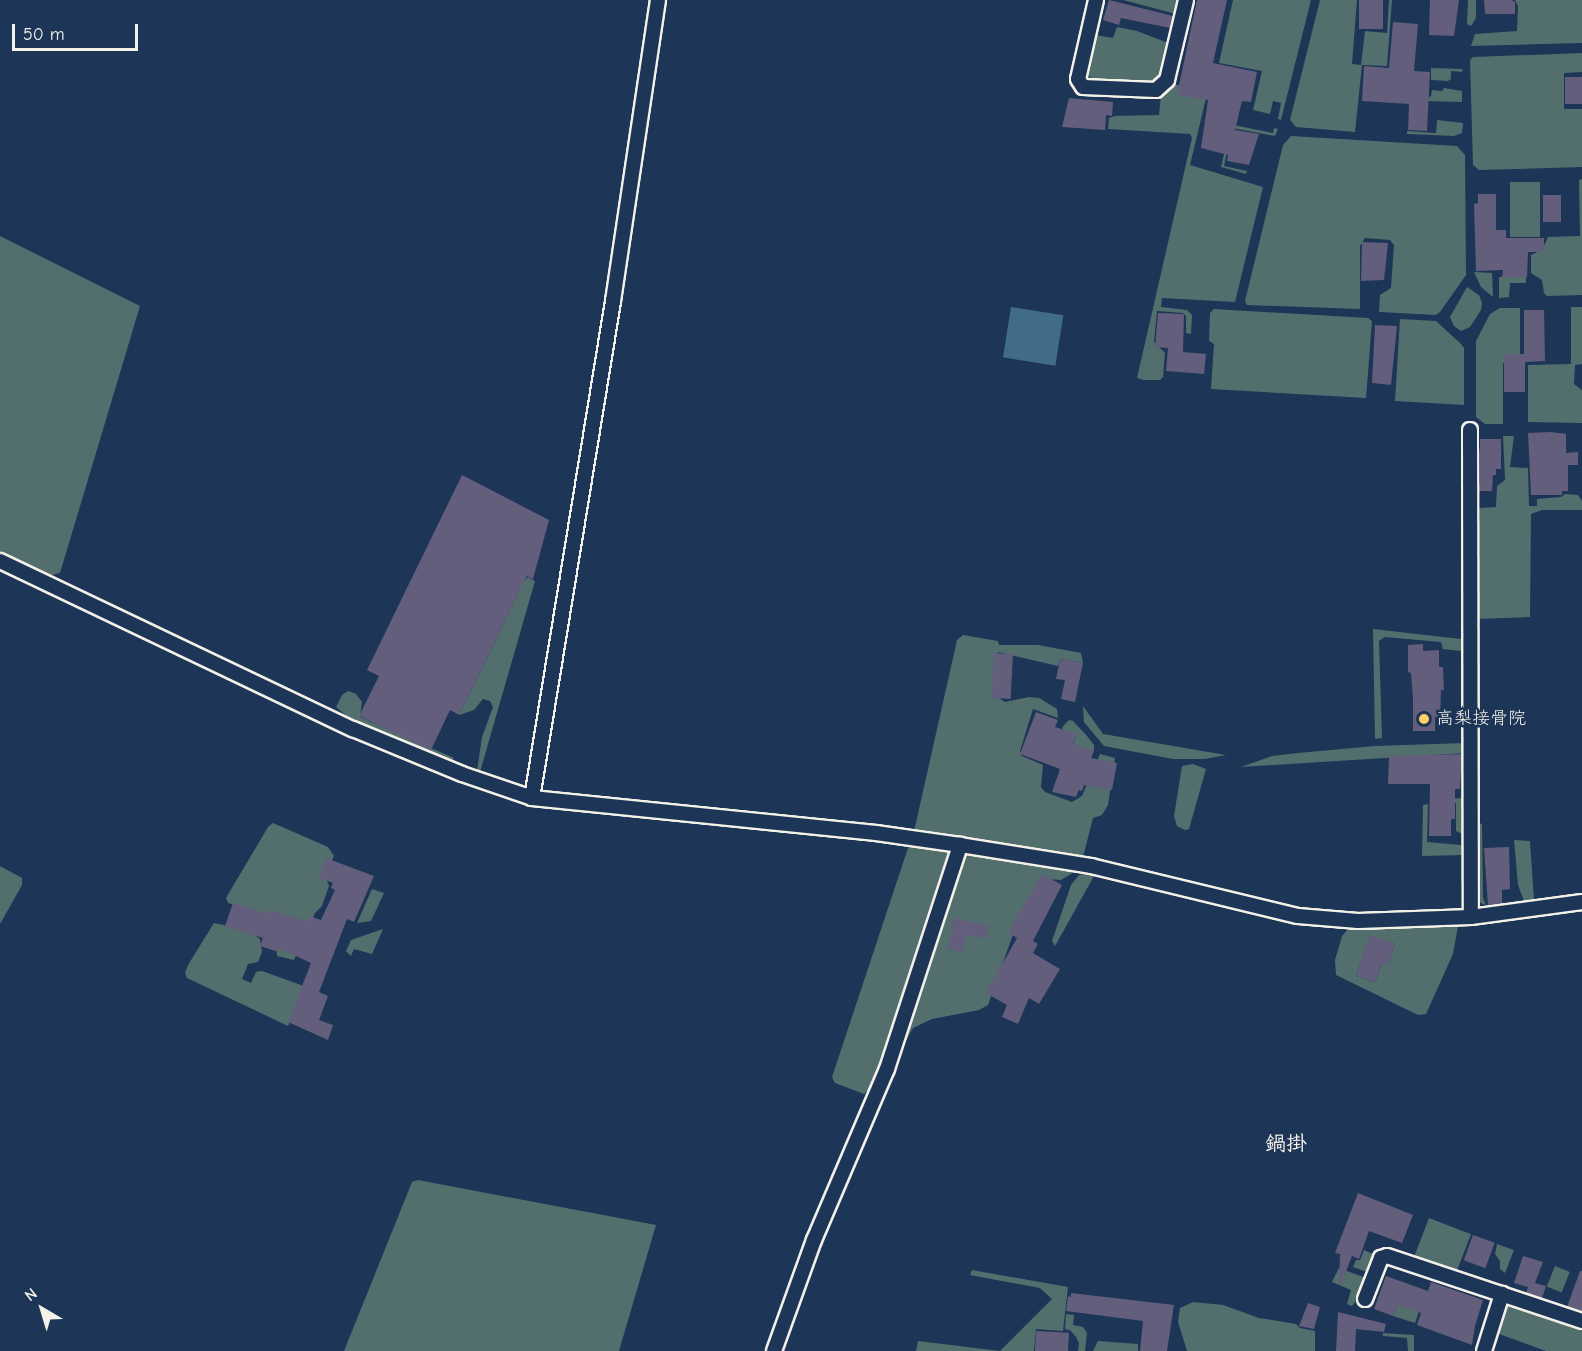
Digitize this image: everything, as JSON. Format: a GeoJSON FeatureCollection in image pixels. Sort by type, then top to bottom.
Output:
{"type":"FeatureCollection","features":[{"type":"Feature","properties":{"kind":"street"},"geometry":{"type":"LineString","coordinates":[[532,798],[613,301],[658,0]]}},
{"type":"Feature","properties":{"kind":"street"},"geometry":{"type":"LineString","coordinates":[[1096,0],[1078,79],[1083,87],[1156,90],[1167,80],[1186,0]]}},
{"type":"Feature","properties":{"kind":"street"},"geometry":{"type":"LineString","coordinates":[[1470,430],[1471,917]]}},
{"type":"Feature","properties":{"kind":"street"},"geometry":{"type":"LineString","coordinates":[[0,561],[353,729],[462,774],[532,798],[876,833],[960,845],[1091,866],[1298,916],[1358,921],[1471,917],[1582,902]]}},
{"type":"Feature","properties":{"kind":"street"},"geometry":{"type":"LineString","coordinates":[[774,1351],[814,1240],[887,1069],[960,845]]}},
{"type":"Feature","properties":{"kind":"street"},"geometry":{"type":"LineString","coordinates":[[1365,1299],[1381,1258],[1387,1256],[1582,1321]]}},
{"type":"Feature","properties":{"kind":"street"},"geometry":{"type":"LineString","coordinates":[[1484,1351],[1502,1294]]}},
{"type":"Feature","properties":{"kind":"green space"},"geometry":{"type":"Polygon","coordinates":[[[1123,0],[1179,0],[1176,14],[1123,0]]]}},
{"type":"Feature","properties":{"kind":"green space"},"geometry":{"type":"Polygon","coordinates":[[[1233,0],[1311,0],[1281,120],[1278,119],[1281,103],[1273,101],[1270,114],[1253,110],[1262,71],[1219,63],[1233,0]]]}},
{"type":"Feature","properties":{"kind":"green space"},"geometry":{"type":"Polygon","coordinates":[[[1320,0],[1357,0],[1352,64],[1361,65],[1365,31],[1387,33],[1389,0],[1392,0],[1387,66],[1362,65],[1355,132],[1296,127],[1290,120],[1320,0]]]}},
{"type":"Feature","properties":{"kind":"green space"},"geometry":{"type":"Polygon","coordinates":[[[1468,0],[1476,0],[1476,18],[1471,26],[1467,24],[1468,0]]]}},
{"type":"Feature","properties":{"kind":"green space"},"geometry":{"type":"Polygon","coordinates":[[[1515,0],[1582,0],[1582,43],[1471,46],[1475,34],[1517,31],[1518,6],[1515,0]]]}},
{"type":"Feature","properties":{"kind":"green space"},"geometry":{"type":"Polygon","coordinates":[[[1117,27],[1137,31],[1168,43],[1162,74],[1153,83],[1094,80],[1086,74],[1096,35],[1113,38],[1117,27]]]}},
{"type":"Feature","properties":{"kind":"green space"},"geometry":{"type":"Polygon","coordinates":[[[1582,53],[1582,72],[1564,73],[1564,109],[1582,109],[1582,167],[1479,170],[1473,165],[1470,60],[1473,57],[1582,53]]]}},
{"type":"Feature","properties":{"kind":"green space"},"geometry":{"type":"Polygon","coordinates":[[[1431,68],[1463,69],[1462,72],[1451,71],[1451,79],[1448,81],[1431,80],[1431,68]]]}},
{"type":"Feature","properties":{"kind":"green space"},"geometry":{"type":"Polygon","coordinates":[[[1171,84],[1208,90],[1190,165],[1263,187],[1235,302],[1162,298],[1161,307],[1187,310],[1192,315],[1191,334],[1186,333],[1186,316],[1183,313],[1157,311],[1154,342],[1165,353],[1163,377],[1160,380],[1144,380],[1137,378],[1192,138],[1190,134],[1108,129],[1109,118],[1159,115],[1161,94],[1171,84]]]}},
{"type":"Feature","properties":{"kind":"green space"},"geometry":{"type":"Polygon","coordinates":[[[1444,88],[1462,91],[1462,102],[1423,101],[1431,96],[1432,90],[1442,91],[1444,88]]]}},
{"type":"Feature","properties":{"kind":"green space"},"geometry":{"type":"Polygon","coordinates":[[[1437,120],[1463,123],[1462,133],[1454,136],[1407,134],[1407,131],[1436,133],[1437,120]]]}},
{"type":"Feature","properties":{"kind":"green space"},"geometry":{"type":"Polygon","coordinates":[[[1228,124],[1273,133],[1274,128],[1278,129],[1275,136],[1232,128],[1224,166],[1247,171],[1246,174],[1221,167],[1230,128],[1228,124]]]}},
{"type":"Feature","properties":{"kind":"green space"},"geometry":{"type":"Polygon","coordinates":[[[1291,136],[1457,146],[1465,155],[1466,275],[1440,312],[1436,315],[1379,312],[1380,295],[1391,288],[1394,245],[1390,240],[1365,238],[1360,246],[1360,309],[1247,305],[1245,301],[1283,145],[1291,136]]]}},
{"type":"Feature","properties":{"kind":"green space"},"geometry":{"type":"Polygon","coordinates":[[[1582,179],[1582,295],[1547,296],[1544,293],[1542,280],[1531,273],[1531,255],[1542,250],[1548,237],[1580,236],[1579,180],[1582,179]]]}},
{"type":"Feature","properties":{"kind":"green space"},"geometry":{"type":"Polygon","coordinates":[[[1510,182],[1540,182],[1540,237],[1510,237],[1510,182]]]}},
{"type":"Feature","properties":{"kind":"green space"},"geometry":{"type":"Polygon","coordinates":[[[0,236],[140,306],[60,573],[45,577],[0,555],[0,236]]]}},
{"type":"Feature","properties":{"kind":"green space"},"geometry":{"type":"Polygon","coordinates":[[[1474,272],[1492,273],[1493,297],[1481,287],[1474,272]]]}},
{"type":"Feature","properties":{"kind":"green space"},"geometry":{"type":"Polygon","coordinates":[[[1499,277],[1526,277],[1526,283],[1510,283],[1509,297],[1499,298],[1499,277]]]}},
{"type":"Feature","properties":{"kind":"green space"},"geometry":{"type":"Polygon","coordinates":[[[1467,287],[1479,295],[1482,303],[1481,310],[1470,327],[1461,331],[1454,326],[1450,317],[1467,287]]]}},
{"type":"Feature","properties":{"kind":"green space"},"geometry":{"type":"Polygon","coordinates":[[[1571,307],[1582,307],[1582,364],[1575,365],[1574,384],[1582,390],[1582,423],[1528,422],[1528,365],[1571,364],[1571,307]]]}},
{"type":"Feature","properties":{"kind":"green space"},"geometry":{"type":"Polygon","coordinates":[[[1500,308],[1520,308],[1520,363],[1503,363],[1503,424],[1485,424],[1476,417],[1476,341],[1490,314],[1500,308]]]}},
{"type":"Feature","properties":{"kind":"green space"},"geometry":{"type":"Polygon","coordinates":[[[1214,309],[1368,318],[1372,321],[1366,398],[1211,389],[1214,344],[1209,341],[1210,313],[1214,309]]]}},
{"type":"Feature","properties":{"kind":"green space"},"geometry":{"type":"Polygon","coordinates":[[[1400,319],[1436,321],[1464,348],[1464,405],[1395,401],[1400,319]]]}},
{"type":"Feature","properties":{"kind":"green space"},"geometry":{"type":"Polygon","coordinates":[[[1503,436],[1514,436],[1510,467],[1528,468],[1529,506],[1537,506],[1537,499],[1561,497],[1565,494],[1578,495],[1582,501],[1582,510],[1542,510],[1531,514],[1530,617],[1475,619],[1476,512],[1479,508],[1496,507],[1497,486],[1505,480],[1503,436]]]}},
{"type":"Feature","properties":{"kind":"green space"},"geometry":{"type":"Polygon","coordinates":[[[528,577],[535,581],[480,772],[477,771],[482,737],[493,707],[490,701],[483,699],[474,710],[459,715],[519,592],[518,587],[528,577]]]}},
{"type":"Feature","properties":{"kind":"green space"},"geometry":{"type":"Polygon","coordinates":[[[1373,629],[1461,639],[1461,651],[1443,649],[1441,642],[1385,637],[1379,641],[1382,738],[1375,739],[1373,629]]]}},
{"type":"Feature","properties":{"kind":"green space"},"geometry":{"type":"Polygon","coordinates":[[[963,635],[998,641],[999,645],[1038,645],[1081,653],[1083,663],[1060,659],[1058,666],[998,652],[994,695],[1005,702],[1029,697],[1039,698],[1057,709],[1058,718],[1033,709],[1020,751],[1022,756],[1043,765],[1041,787],[1045,792],[1072,802],[1082,796],[1100,754],[1115,758],[1108,805],[1102,815],[1093,818],[1084,853],[1071,874],[1061,880],[1045,879],[1016,926],[988,1005],[979,1010],[932,1019],[913,1028],[890,1069],[864,1094],[835,1083],[832,1077],[915,827],[957,640],[963,635]]]}},
{"type":"Feature","properties":{"kind":"green space"},"geometry":{"type":"Polygon","coordinates":[[[348,691],[356,694],[362,702],[360,717],[454,758],[450,763],[349,718],[336,707],[342,695],[348,691]]]}},
{"type":"Feature","properties":{"kind":"green space"},"geometry":{"type":"Polygon","coordinates":[[[1083,706],[1103,734],[1226,755],[1205,759],[1173,759],[1104,746],[1084,722],[1083,706]]]}},
{"type":"Feature","properties":{"kind":"green space"},"geometry":{"type":"Polygon","coordinates":[[[1069,720],[1073,721],[1087,736],[1094,745],[1094,751],[1073,746],[1076,735],[1059,739],[1063,726],[1069,720]]]}},
{"type":"Feature","properties":{"kind":"green space"},"geometry":{"type":"Polygon","coordinates":[[[1465,743],[1465,753],[1241,767],[1272,756],[1298,753],[1375,746],[1465,743]]]}},
{"type":"Feature","properties":{"kind":"green space"},"geometry":{"type":"Polygon","coordinates":[[[1193,764],[1206,769],[1189,829],[1185,830],[1177,826],[1174,816],[1182,766],[1193,764]]]}},
{"type":"Feature","properties":{"kind":"green space"},"geometry":{"type":"Polygon","coordinates":[[[1466,798],[1466,836],[1456,831],[1456,803],[1439,802],[1439,799],[1466,798]]]}},
{"type":"Feature","properties":{"kind":"green space"},"geometry":{"type":"Polygon","coordinates":[[[1428,804],[1427,842],[1461,845],[1464,847],[1463,855],[1422,856],[1423,805],[1428,804]]]}},
{"type":"Feature","properties":{"kind":"green space"},"geometry":{"type":"Polygon","coordinates":[[[1476,822],[1482,824],[1483,898],[1486,905],[1478,902],[1476,822]]]}},
{"type":"Feature","properties":{"kind":"green space"},"geometry":{"type":"Polygon","coordinates":[[[273,823],[328,847],[334,856],[325,875],[329,886],[322,906],[315,913],[294,960],[277,956],[274,917],[228,903],[226,898],[268,827],[273,823]]]}},
{"type":"Feature","properties":{"kind":"green space"},"geometry":{"type":"Polygon","coordinates":[[[1514,840],[1530,841],[1534,900],[1527,902],[1524,901],[1518,885],[1514,840]]]}},
{"type":"Feature","properties":{"kind":"green space"},"geometry":{"type":"Polygon","coordinates":[[[0,866],[22,878],[22,885],[0,924],[0,866]]]}},
{"type":"Feature","properties":{"kind":"green space"},"geometry":{"type":"Polygon","coordinates":[[[1089,873],[1094,876],[1055,946],[1052,941],[1071,885],[1079,875],[1089,873]]]}},
{"type":"Feature","properties":{"kind":"green space"},"geometry":{"type":"Polygon","coordinates":[[[372,889],[384,893],[371,921],[357,923],[372,889]]]}},
{"type":"Feature","properties":{"kind":"green space"},"geometry":{"type":"Polygon","coordinates":[[[214,923],[248,930],[260,939],[262,952],[258,962],[248,964],[242,979],[251,983],[256,972],[262,971],[301,985],[305,989],[288,1026],[187,978],[185,973],[188,965],[214,923]]]}},
{"type":"Feature","properties":{"kind":"green space"},"geometry":{"type":"Polygon","coordinates":[[[1455,923],[1458,926],[1453,954],[1426,1014],[1418,1015],[1336,975],[1335,960],[1342,936],[1351,926],[1455,923]],[[1370,936],[1356,976],[1375,982],[1382,963],[1388,964],[1395,944],[1370,936]]]}},
{"type":"Feature","properties":{"kind":"green space"},"geometry":{"type":"Polygon","coordinates":[[[383,929],[372,954],[354,949],[351,956],[346,951],[351,940],[383,929]]]}},
{"type":"Feature","properties":{"kind":"green space"},"geometry":{"type":"Polygon","coordinates":[[[418,1180],[656,1225],[619,1351],[344,1351],[412,1182],[418,1180]]]}},
{"type":"Feature","properties":{"kind":"green space"},"geometry":{"type":"Polygon","coordinates":[[[1429,1218],[1471,1234],[1456,1272],[1414,1256],[1429,1218]]]}},
{"type":"Feature","properties":{"kind":"green space"},"geometry":{"type":"Polygon","coordinates":[[[1497,1244],[1514,1250],[1505,1273],[1500,1269],[1500,1261],[1495,1254],[1497,1244]]]}},
{"type":"Feature","properties":{"kind":"green space"},"geometry":{"type":"Polygon","coordinates":[[[1364,1250],[1373,1254],[1367,1272],[1353,1267],[1356,1260],[1360,1260],[1364,1250]]]}},
{"type":"Feature","properties":{"kind":"green space"},"geometry":{"type":"Polygon","coordinates":[[[1555,1266],[1570,1272],[1562,1292],[1547,1286],[1555,1266]]]}},
{"type":"Feature","properties":{"kind":"green space"},"geometry":{"type":"Polygon","coordinates":[[[1339,1268],[1366,1278],[1361,1294],[1352,1306],[1347,1304],[1351,1290],[1332,1282],[1339,1268]]]}},
{"type":"Feature","properties":{"kind":"green space"},"geometry":{"type":"Polygon","coordinates":[[[972,1270],[1068,1287],[1063,1331],[1036,1329],[1034,1351],[1000,1351],[1052,1299],[1040,1288],[970,1275],[972,1270]]]}},
{"type":"Feature","properties":{"kind":"green space"},"geometry":{"type":"Polygon","coordinates":[[[1193,1302],[1223,1305],[1259,1318],[1296,1324],[1300,1328],[1315,1331],[1315,1351],[1187,1351],[1178,1322],[1180,1308],[1193,1302]]]}},
{"type":"Feature","properties":{"kind":"green space"},"geometry":{"type":"Polygon","coordinates":[[[1513,1303],[1582,1321],[1582,1351],[1546,1351],[1499,1334],[1507,1305],[1513,1303]]]}},
{"type":"Feature","properties":{"kind":"green space"},"geometry":{"type":"Polygon","coordinates":[[[1397,1305],[1421,1305],[1415,1323],[1393,1316],[1397,1305]]]}},
{"type":"Feature","properties":{"kind":"green space"},"geometry":{"type":"Polygon","coordinates":[[[1066,1314],[1074,1315],[1073,1325],[1083,1327],[1087,1333],[1085,1351],[1078,1351],[1079,1343],[1076,1337],[1071,1331],[1065,1329],[1066,1314]]]}},
{"type":"Feature","properties":{"kind":"green space"},"geometry":{"type":"Polygon","coordinates":[[[1383,1333],[1414,1335],[1414,1351],[1408,1351],[1407,1338],[1383,1336],[1383,1333]]]}},
{"type":"Feature","properties":{"kind":"green space"},"geometry":{"type":"Polygon","coordinates":[[[918,1341],[1000,1351],[916,1351],[918,1341]]]}},
{"type":"Feature","properties":{"kind":"green space"},"geometry":{"type":"Polygon","coordinates":[[[1098,1341],[1138,1344],[1138,1351],[1093,1351],[1098,1341]]]}},
{"type":"Feature","properties":{"kind":"water"},"geometry":{"type":"Polygon","coordinates":[[[1011,307],[1063,315],[1055,366],[1003,357],[1011,307]]]}},
{"type":"Feature","properties":{"kind":"building"},"geometry":{"type":"Polygon","coordinates":[[[1109,0],[1173,16],[1170,28],[1121,18],[1119,25],[1103,20],[1109,0]]]}},
{"type":"Feature","properties":{"kind":"building"},"geometry":{"type":"Polygon","coordinates":[[[1197,0],[1227,0],[1213,63],[1257,72],[1251,102],[1242,101],[1235,130],[1259,134],[1249,165],[1227,161],[1228,155],[1201,148],[1208,100],[1177,95],[1197,0]]]}},
{"type":"Feature","properties":{"kind":"building"},"geometry":{"type":"Polygon","coordinates":[[[1359,0],[1383,0],[1383,29],[1359,29],[1359,0]]]}},
{"type":"Feature","properties":{"kind":"building"},"geometry":{"type":"Polygon","coordinates":[[[1430,0],[1459,0],[1454,36],[1429,35],[1430,0]]]}},
{"type":"Feature","properties":{"kind":"building"},"geometry":{"type":"Polygon","coordinates":[[[1484,0],[1511,0],[1515,2],[1515,14],[1485,14],[1484,0]]]}},
{"type":"Feature","properties":{"kind":"building"},"geometry":{"type":"Polygon","coordinates":[[[1393,22],[1418,24],[1414,71],[1430,72],[1427,131],[1408,130],[1409,104],[1362,101],[1364,66],[1389,68],[1393,22]]]}},
{"type":"Feature","properties":{"kind":"building"},"geometry":{"type":"Polygon","coordinates":[[[1565,77],[1582,77],[1582,104],[1565,104],[1565,77]]]}},
{"type":"Feature","properties":{"kind":"building"},"geometry":{"type":"Polygon","coordinates":[[[1069,98],[1113,102],[1112,116],[1106,115],[1105,130],[1062,127],[1069,98]]]}},
{"type":"Feature","properties":{"kind":"building"},"geometry":{"type":"Polygon","coordinates":[[[1478,194],[1496,194],[1496,230],[1506,230],[1506,238],[1544,238],[1544,252],[1528,252],[1527,277],[1502,277],[1503,270],[1476,271],[1474,204],[1478,203],[1478,194]]]}},
{"type":"Feature","properties":{"kind":"building"},"geometry":{"type":"Polygon","coordinates":[[[1543,195],[1561,195],[1561,222],[1543,222],[1543,195]]]}},
{"type":"Feature","properties":{"kind":"building"},"geometry":{"type":"Polygon","coordinates":[[[1362,242],[1388,243],[1384,280],[1361,281],[1362,242]]]}},
{"type":"Feature","properties":{"kind":"building"},"geometry":{"type":"Polygon","coordinates":[[[1524,310],[1544,310],[1545,361],[1525,362],[1525,392],[1504,392],[1504,354],[1524,354],[1524,310]]]}},
{"type":"Feature","properties":{"kind":"building"},"geometry":{"type":"Polygon","coordinates":[[[1158,313],[1184,314],[1183,352],[1206,354],[1204,374],[1166,371],[1168,348],[1155,347],[1158,313]]]}},
{"type":"Feature","properties":{"kind":"building"},"geometry":{"type":"Polygon","coordinates":[[[1375,325],[1397,326],[1391,385],[1372,383],[1375,325]]]}},
{"type":"Feature","properties":{"kind":"building"},"geometry":{"type":"Polygon","coordinates":[[[1528,433],[1566,434],[1566,453],[1578,452],[1578,465],[1568,465],[1568,491],[1562,491],[1562,495],[1531,495],[1528,433]]]}},
{"type":"Feature","properties":{"kind":"building"},"geometry":{"type":"Polygon","coordinates":[[[1480,439],[1501,439],[1501,469],[1496,469],[1496,475],[1493,475],[1492,491],[1479,491],[1480,439]]]}},
{"type":"Feature","properties":{"kind":"building"},"geometry":{"type":"Polygon","coordinates":[[[462,475],[549,520],[533,579],[527,576],[459,715],[450,710],[431,750],[359,716],[379,676],[367,670],[462,475]]]}},
{"type":"Feature","properties":{"kind":"building"},"geometry":{"type":"Polygon","coordinates":[[[1423,644],[1423,651],[1439,650],[1439,667],[1443,667],[1444,690],[1441,690],[1440,718],[1435,717],[1435,731],[1413,731],[1413,698],[1411,673],[1408,672],[1408,645],[1423,644]]]}},
{"type":"Feature","properties":{"kind":"building"},"geometry":{"type":"Polygon","coordinates":[[[994,653],[1013,654],[1011,699],[992,698],[994,653]]]}},
{"type":"Feature","properties":{"kind":"building"},"geometry":{"type":"Polygon","coordinates":[[[1060,659],[1083,663],[1075,702],[1061,699],[1065,680],[1056,679],[1060,659]]]}},
{"type":"Feature","properties":{"kind":"building"},"geometry":{"type":"Polygon","coordinates":[[[1036,712],[1058,720],[1055,727],[1077,734],[1073,744],[1094,751],[1091,758],[1117,763],[1112,790],[1084,785],[1076,797],[1052,792],[1060,769],[1020,754],[1036,712]]]}},
{"type":"Feature","properties":{"kind":"building"},"geometry":{"type":"Polygon","coordinates":[[[1462,754],[1460,789],[1455,789],[1455,819],[1451,819],[1451,836],[1429,836],[1430,784],[1388,784],[1389,756],[1462,754]]]}},
{"type":"Feature","properties":{"kind":"building"},"geometry":{"type":"Polygon","coordinates":[[[1509,847],[1510,889],[1502,890],[1502,904],[1488,905],[1484,848],[1509,847]]]}},
{"type":"Feature","properties":{"kind":"building"},"geometry":{"type":"Polygon","coordinates":[[[326,858],[374,876],[354,922],[347,919],[319,992],[328,996],[319,1020],[333,1025],[328,1040],[288,1022],[311,963],[279,948],[278,952],[260,946],[263,938],[225,926],[233,903],[270,914],[271,910],[308,921],[310,916],[321,920],[335,890],[331,888],[333,883],[318,877],[326,858]]]}},
{"type":"Feature","properties":{"kind":"building"},"geometry":{"type":"Polygon","coordinates":[[[1042,874],[1062,885],[1033,941],[1038,944],[1033,953],[1060,969],[1039,1004],[1029,998],[1018,1024],[1002,1017],[1007,1005],[986,993],[1017,938],[1008,932],[1042,874]]]}},
{"type":"Feature","properties":{"kind":"building"},"geometry":{"type":"Polygon","coordinates":[[[953,918],[989,925],[986,939],[967,935],[961,953],[947,948],[953,932],[950,932],[953,918]]]}},
{"type":"Feature","properties":{"kind":"building"},"geometry":{"type":"Polygon","coordinates":[[[1370,935],[1395,944],[1388,965],[1382,963],[1375,982],[1356,976],[1370,935]]]}},
{"type":"Feature","properties":{"kind":"building"},"geometry":{"type":"Polygon","coordinates":[[[1358,1193],[1413,1215],[1402,1243],[1369,1231],[1359,1259],[1352,1256],[1341,1285],[1339,1284],[1340,1254],[1335,1253],[1358,1193]]]}},
{"type":"Feature","properties":{"kind":"building"},"geometry":{"type":"Polygon","coordinates":[[[1473,1235],[1495,1243],[1485,1268],[1464,1260],[1473,1235]]]}},
{"type":"Feature","properties":{"kind":"building"},"geometry":{"type":"Polygon","coordinates":[[[1523,1256],[1543,1262],[1535,1283],[1546,1286],[1542,1298],[1526,1293],[1528,1287],[1514,1283],[1523,1256]]]}},
{"type":"Feature","properties":{"kind":"building"},"geometry":{"type":"Polygon","coordinates":[[[1580,1271],[1582,1271],[1582,1312],[1567,1307],[1580,1271]]]}},
{"type":"Feature","properties":{"kind":"building"},"geometry":{"type":"Polygon","coordinates":[[[1386,1276],[1428,1291],[1431,1282],[1483,1300],[1472,1345],[1417,1325],[1421,1313],[1397,1305],[1393,1316],[1374,1309],[1386,1276]]]}},
{"type":"Feature","properties":{"kind":"building"},"geometry":{"type":"Polygon","coordinates":[[[1071,1293],[1174,1305],[1167,1351],[1140,1351],[1143,1321],[1066,1311],[1068,1296],[1071,1297],[1071,1293]]]}},
{"type":"Feature","properties":{"kind":"building"},"geometry":{"type":"Polygon","coordinates":[[[1308,1303],[1320,1307],[1314,1329],[1299,1326],[1308,1303]]]}},
{"type":"Feature","properties":{"kind":"building"},"geometry":{"type":"Polygon","coordinates":[[[1338,1312],[1386,1324],[1384,1332],[1356,1329],[1355,1351],[1336,1351],[1338,1312]]]}},
{"type":"Feature","properties":{"kind":"building"},"geometry":{"type":"Polygon","coordinates":[[[1036,1331],[1069,1333],[1068,1351],[1035,1351],[1036,1331]]]}},
{"type":"Feature","properties":{"kind":"place","name":"高梨接骨院"},"geometry":{"type":"Point","coordinates":[1424,719]}},
{"type":"Feature","properties":{"kind":"district","name":"鍋掛"},"geometry":{"type":"Point","coordinates":[1286,1143]}}]}
